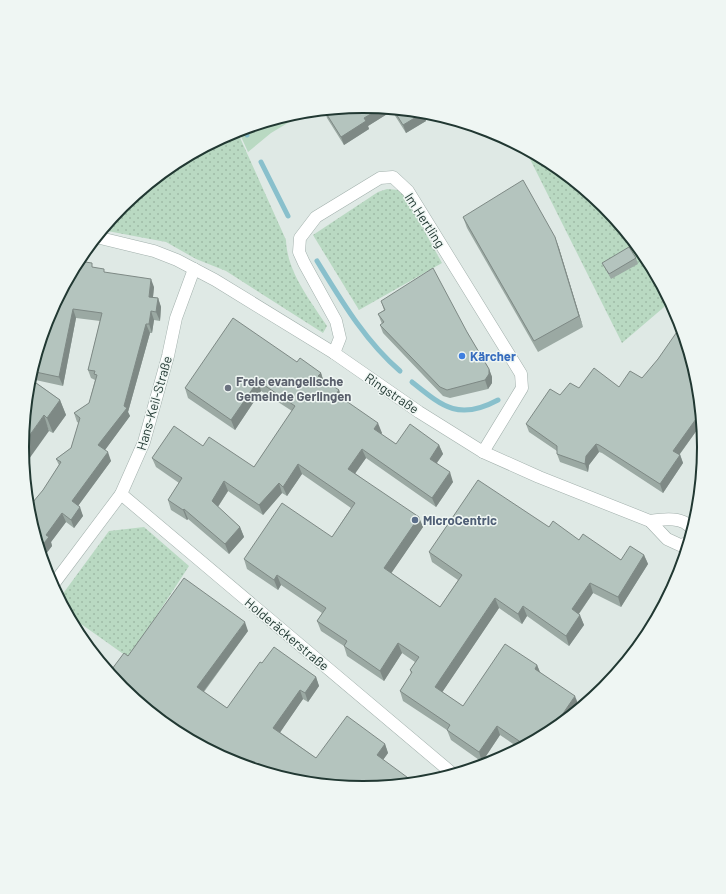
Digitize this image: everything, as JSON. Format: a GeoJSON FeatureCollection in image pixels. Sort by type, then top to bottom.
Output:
{"type":"FeatureCollection","features":[{"type":"Feature","properties":{"kind":"street","name":"Im Hertling"},"geometry":{"type":"LineString","coordinates":[[334,353],[340,338],[336,321],[304,263],[300,252],[300,238],[316,217],[380,178],[393,177],[408,191],[521,374],[522,388],[484,452]]}},
{"type":"Feature","properties":{"kind":"street","name":"Ringstraße"},"geometry":{"type":"LineString","coordinates":[[102,239],[154,251],[194,269],[334,353],[419,412],[484,452],[539,477],[650,521],[667,540],[682,544]]}},
{"type":"Feature","properties":{"kind":"street","name":"Hans-Keil-Straße"},"geometry":{"type":"LineString","coordinates":[[56,580],[121,494],[144,442],[168,356],[176,318],[194,269]]}},
{"type":"Feature","properties":{"kind":"street","name":"Holderäckerstraße"},"geometry":{"type":"LineString","coordinates":[[121,494],[448,770]]}},
{"type":"Feature","properties":{"kind":"street","name":"Ringstraße"},"geometry":{"type":"LineString","coordinates":[[650,521],[665,518],[680,521],[688,525]]}},
{"type":"Feature","properties":{"kind":"green space"},"geometry":{"type":"Polygon","coordinates":[[[292,120],[271,133],[248,152],[241,136],[292,120]]]}},
{"type":"Feature","properties":{"kind":"green space"},"geometry":{"type":"Polygon","coordinates":[[[239,137],[286,240],[290,263],[300,285],[327,326],[323,333],[226,271],[196,259],[166,242],[109,231],[143,196],[177,169],[215,147],[239,137]]]}},
{"type":"Feature","properties":{"kind":"green space"},"geometry":{"type":"Polygon","coordinates":[[[529,158],[549,169],[566,182],[599,211],[641,261],[663,299],[666,305],[622,343],[529,158]]]}},
{"type":"Feature","properties":{"kind":"green space"},"geometry":{"type":"Polygon","coordinates":[[[387,189],[399,190],[404,194],[442,263],[359,310],[313,235],[378,192],[387,189]]]}},
{"type":"Feature","properties":{"kind":"green space"},"geometry":{"type":"Polygon","coordinates":[[[144,527],[189,566],[129,658],[79,622],[63,594],[109,531],[144,527]]]}},
{"type":"Feature","properties":{"kind":"building"},"geometry":{"type":"Polygon","coordinates":[[[372,113],[364,118],[366,121],[341,137],[327,115],[372,113]]]}},
{"type":"Feature","properties":{"kind":"building"},"geometry":{"type":"Polygon","coordinates":[[[397,115],[416,117],[403,125],[397,115]]]}},
{"type":"Feature","properties":{"kind":"building"},"geometry":{"type":"Polygon","coordinates":[[[523,180],[555,237],[579,316],[534,341],[463,217],[523,180]]]}},
{"type":"Feature","properties":{"kind":"building"},"geometry":{"type":"Polygon","coordinates":[[[629,247],[636,258],[609,274],[602,263],[629,247]]]}},
{"type":"Feature","properties":{"kind":"building"},"geometry":{"type":"Polygon","coordinates":[[[84,262],[92,263],[92,267],[104,269],[104,272],[151,279],[149,297],[158,298],[156,312],[151,311],[149,324],[146,324],[124,406],[127,408],[98,445],[108,452],[72,501],[80,507],[71,520],[62,513],[46,535],[49,537],[44,544],[33,501],[43,490],[61,462],[56,459],[71,448],[80,418],[74,413],[89,403],[97,375],[94,374],[95,371],[88,370],[102,313],[73,309],[59,377],[37,372],[54,319],[63,299],[84,262]]]}},
{"type":"Feature","properties":{"kind":"building"},"geometry":{"type":"Polygon","coordinates":[[[433,268],[467,332],[489,369],[489,374],[485,380],[447,390],[440,387],[380,325],[384,322],[378,314],[385,310],[381,301],[433,268]]]}},
{"type":"Feature","properties":{"kind":"building"},"geometry":{"type":"Polygon","coordinates":[[[233,318],[297,362],[300,358],[321,373],[318,376],[339,390],[336,394],[378,423],[374,429],[396,444],[410,424],[439,445],[430,459],[450,472],[432,498],[362,449],[348,469],[419,517],[384,568],[440,607],[462,575],[429,552],[478,480],[549,527],[553,521],[579,540],[583,534],[621,560],[630,546],[644,555],[618,597],[590,583],[572,609],[580,615],[566,636],[523,606],[518,614],[495,598],[435,687],[463,706],[505,644],[537,665],[535,669],[575,696],[562,715],[549,725],[520,742],[497,726],[479,752],[447,730],[450,725],[400,691],[412,672],[410,670],[419,657],[398,643],[380,671],[344,646],[347,641],[317,621],[326,608],[277,575],[274,580],[244,559],[282,503],[332,537],[355,503],[298,464],[283,487],[279,483],[259,505],[224,481],[212,501],[240,527],[225,544],[184,509],[183,510],[168,500],[182,478],[152,458],[174,426],[203,446],[209,437],[254,467],[295,406],[258,381],[231,420],[185,388],[233,318]]]}},
{"type":"Feature","properties":{"kind":"building"},"geometry":{"type":"Polygon","coordinates":[[[676,332],[691,382],[696,420],[673,451],[680,455],[660,484],[596,444],[586,456],[585,464],[557,454],[557,446],[526,424],[550,389],[560,395],[570,383],[579,388],[594,368],[619,387],[630,371],[642,378],[658,359],[676,332]]]}},
{"type":"Feature","properties":{"kind":"building"},"geometry":{"type":"Polygon","coordinates":[[[35,382],[60,400],[47,418],[44,415],[30,435],[35,382]]]}},
{"type":"Feature","properties":{"kind":"building"},"geometry":{"type":"Polygon","coordinates":[[[184,578],[245,622],[197,687],[227,708],[260,662],[262,663],[274,647],[316,677],[305,693],[300,690],[273,728],[316,758],[347,716],[385,744],[377,755],[408,778],[363,781],[319,778],[277,770],[235,756],[215,747],[177,725],[143,698],[113,668],[124,653],[128,656],[184,578]]]}},
{"type":"Feature","properties":{"kind":"waterway"},"geometry":{"type":"LineString","coordinates":[[261,162],[288,216]]}},
{"type":"Feature","properties":{"kind":"waterway"},"geometry":{"type":"LineString","coordinates":[[317,261],[354,319],[376,347],[400,371]]}},
{"type":"Feature","properties":{"kind":"waterway"},"geometry":{"type":"LineString","coordinates":[[412,382],[433,398],[452,408],[472,410],[498,400]]}},
{"type":"Feature","properties":{"kind":"place","name":"Kärcher"},"geometry":{"type":"Point","coordinates":[462,356]}},
{"type":"Feature","properties":{"kind":"place","name":"Freie evangelische Gemeinde Gerlingen"},"geometry":{"type":"Point","coordinates":[228,388]}},
{"type":"Feature","properties":{"kind":"place","name":"MicroCentric"},"geometry":{"type":"Point","coordinates":[415,520]}}]}
